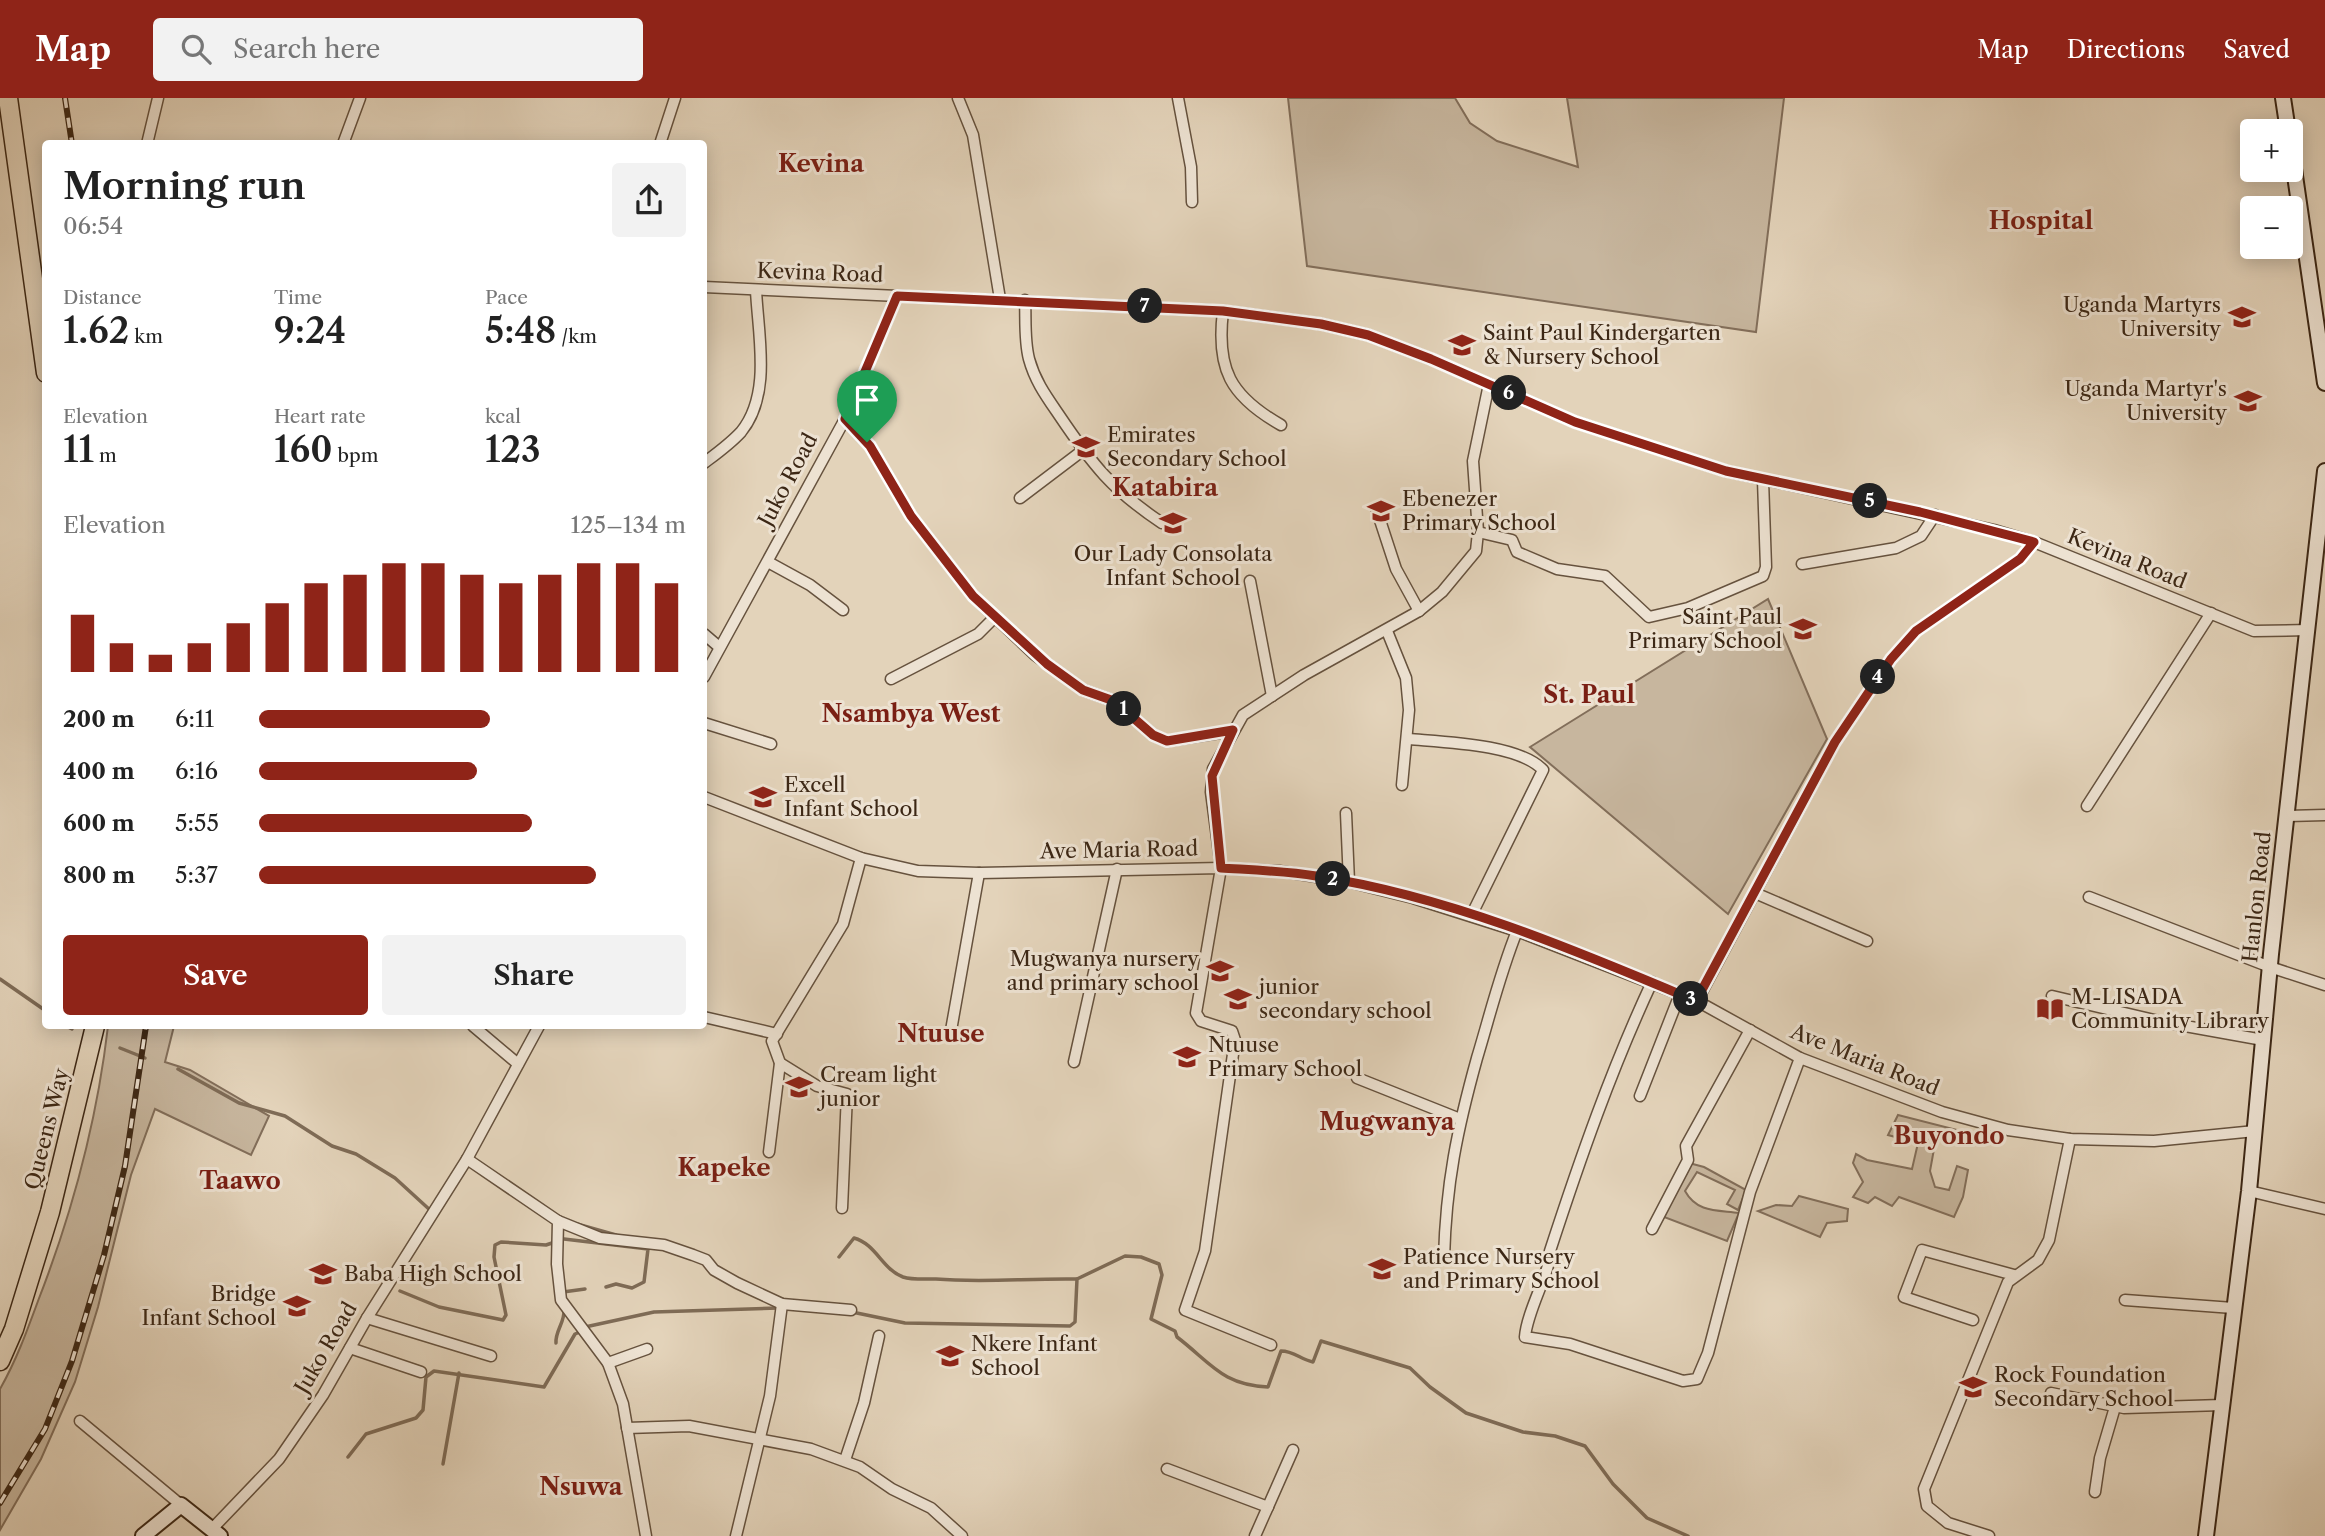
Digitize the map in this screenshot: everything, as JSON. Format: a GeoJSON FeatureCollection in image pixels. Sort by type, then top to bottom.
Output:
{"type":"FeatureCollection","features":[{"type":"Feature","properties":{"kind":"highway"},"geometry":{"type":"LineString","coordinates":[[8,98],[42,344]]}},
{"type":"Feature","properties":{"kind":"highway","name":"Queens Way"},"geometry":{"type":"LineString","coordinates":[[0,1361],[14,1329],[50,1212],[94,1029]]}},
{"type":"Feature","properties":{"kind":"main road"},"geometry":{"type":"LineString","coordinates":[[2283,98],[2286,119]]}},
{"type":"Feature","properties":{"kind":"main road"},"geometry":{"type":"LineString","coordinates":[[2296,182],[2325,383]]}},
{"type":"Feature","properties":{"kind":"main road","name":"Hanlon Road"},"geometry":{"type":"LineString","coordinates":[[2206,1536],[2249,1191],[2270,967],[2325,471]]}},
{"type":"Feature","properties":{"kind":"main road"},"geometry":{"type":"LineString","coordinates":[[143,1536],[181,1505],[216,1533]]}},
{"type":"Feature","properties":{"kind":"street"},"geometry":{"type":"LineString","coordinates":[[148,140],[158,98]]}},
{"type":"Feature","properties":{"kind":"street"},"geometry":{"type":"LineString","coordinates":[[344,140],[360,98]]}},
{"type":"Feature","properties":{"kind":"street"},"geometry":{"type":"LineString","coordinates":[[661,140],[675,98]]}},
{"type":"Feature","properties":{"kind":"street"},"geometry":{"type":"LineString","coordinates":[[958,98],[972,135],[1000,299]]}},
{"type":"Feature","properties":{"kind":"street"},"geometry":{"type":"LineString","coordinates":[[1178,98],[1191,167],[1192,202]]}},
{"type":"Feature","properties":{"kind":"street","name":"Kevina Road"},"geometry":{"type":"LineString","coordinates":[[707,287],[1223,311],[1321,324],[1368,335],[1575,422],[1726,471],[1935,515],[2034,542],[2253,631],[2309,630]]}},
{"type":"Feature","properties":{"kind":"street"},"geometry":{"type":"LineString","coordinates":[[707,460],[740,433],[760,389],[756,290]]}},
{"type":"Feature","properties":{"kind":"street","name":"Juko Road"},"geometry":{"type":"LineString","coordinates":[[707,670],[845,419],[897,296]]}},
{"type":"Feature","properties":{"kind":"street"},"geometry":{"type":"LineString","coordinates":[[1025,300],[1028,356],[1037,384],[1082,451],[1120,494],[1162,523]]}},
{"type":"Feature","properties":{"kind":"street"},"geometry":{"type":"LineString","coordinates":[[1223,311],[1219,343],[1230,379],[1259,413],[1281,425]]}},
{"type":"Feature","properties":{"kind":"street"},"geometry":{"type":"LineString","coordinates":[[1271,1345],[1185,1310],[1205,1251],[1235,1041],[1232,1031],[1201,1021],[1196,1013],[1221,868],[1212,776],[1233,730],[1243,715],[1345,651],[1387,631],[1419,611],[1442,592],[1476,551],[1478,532],[1473,461],[1489,384]]}},
{"type":"Feature","properties":{"kind":"street"},"geometry":{"type":"LineString","coordinates":[[845,419],[870,446],[911,516],[973,596],[1064,678],[1083,690],[1114,701],[1153,735],[1167,741],[1233,730]]}},
{"type":"Feature","properties":{"kind":"street"},"geometry":{"type":"LineString","coordinates":[[1020,498],[1082,451]]}},
{"type":"Feature","properties":{"kind":"street"},"geometry":{"type":"LineString","coordinates":[[1478,532],[1512,540],[1517,552],[1543,564],[1573,573],[1605,576],[1649,617],[1688,608],[1763,576],[1766,567],[1763,480]]}},
{"type":"Feature","properties":{"kind":"street"},"geometry":{"type":"LineString","coordinates":[[1376,508],[1396,569],[1419,611]]}},
{"type":"Feature","properties":{"kind":"street"},"geometry":{"type":"LineString","coordinates":[[1802,564],[1896,548],[1921,536],[1935,515]]}},
{"type":"Feature","properties":{"kind":"street"},"geometry":{"type":"LineString","coordinates":[[1696,1001],[1841,732],[1891,659],[1916,631],[2020,559],[2034,542]]}},
{"type":"Feature","properties":{"kind":"street"},"geometry":{"type":"LineString","coordinates":[[768,562],[810,585],[843,610]]}},
{"type":"Feature","properties":{"kind":"street"},"geometry":{"type":"LineString","coordinates":[[1250,581],[1272,696]]}},
{"type":"Feature","properties":{"kind":"street"},"geometry":{"type":"LineString","coordinates":[[2087,806],[2211,613]]}},
{"type":"Feature","properties":{"kind":"street"},"geometry":{"type":"LineString","coordinates":[[891,680],[978,634],[995,617]]}},
{"type":"Feature","properties":{"kind":"street"},"geometry":{"type":"LineString","coordinates":[[1387,631],[1406,678],[1409,739],[1402,785]]}},
{"type":"Feature","properties":{"kind":"street"},"geometry":{"type":"LineString","coordinates":[[707,637],[718,646]]}},
{"type":"Feature","properties":{"kind":"street"},"geometry":{"type":"LineString","coordinates":[[707,724],[771,744]]}},
{"type":"Feature","properties":{"kind":"street"},"geometry":{"type":"LineString","coordinates":[[1409,739],[1492,748],[1535,764],[1543,770],[1471,915]]}},
{"type":"Feature","properties":{"kind":"street","name":"Ave Maria Road"},"geometry":{"type":"LineString","coordinates":[[707,798],[861,858],[918,871],[979,873],[1221,868],[1288,872],[1349,882],[1517,930],[1652,982],[1696,1001],[1800,1058],[1942,1112],[2008,1130],[2070,1139],[2154,1141],[2255,1131]]}},
{"type":"Feature","properties":{"kind":"street"},"geometry":{"type":"LineString","coordinates":[[1346,813],[1349,882]]}},
{"type":"Feature","properties":{"kind":"street"},"geometry":{"type":"LineString","coordinates":[[2288,816],[2325,815]]}},
{"type":"Feature","properties":{"kind":"street"},"geometry":{"type":"LineString","coordinates":[[769,1152],[780,1063],[772,1044],[843,924],[861,858]]}},
{"type":"Feature","properties":{"kind":"street"},"geometry":{"type":"LineString","coordinates":[[1074,1062],[1117,869]]}},
{"type":"Feature","properties":{"kind":"street"},"geometry":{"type":"LineString","coordinates":[[950,1036],[979,873]]}},
{"type":"Feature","properties":{"kind":"street"},"geometry":{"type":"LineString","coordinates":[[1755,893],[1867,940]]}},
{"type":"Feature","properties":{"kind":"street"},"geometry":{"type":"LineString","coordinates":[[2089,897],[2270,967],[2325,985]]}},
{"type":"Feature","properties":{"kind":"street"},"geometry":{"type":"LineString","coordinates":[[1444,1258],[1447,1182],[1460,1119],[1499,975],[1517,930]]}},
{"type":"Feature","properties":{"kind":"street"},"geometry":{"type":"LineString","coordinates":[[1652,982],[1618,1055],[1579,1160],[1550,1251],[1550,1261],[1533,1300],[1525,1337],[1570,1344],[1683,1381],[1696,1379],[1708,1353],[1750,1192],[1800,1058]]}},
{"type":"Feature","properties":{"kind":"street"},"geometry":{"type":"LineString","coordinates":[[1640,1096],[1680,994]]}},
{"type":"Feature","properties":{"kind":"street"},"geometry":{"type":"LineString","coordinates":[[2052,996],[2174,1024],[2263,1040]]}},
{"type":"Feature","properties":{"kind":"street"},"geometry":{"type":"LineString","coordinates":[[707,1018],[776,1034]]}},
{"type":"Feature","properties":{"kind":"street"},"geometry":{"type":"LineString","coordinates":[[477,1029],[518,1064]]}},
{"type":"Feature","properties":{"kind":"street","name":"Juko Road"},"geometry":{"type":"LineString","coordinates":[[216,1533],[279,1459],[323,1395],[467,1159],[537,1029]]}},
{"type":"Feature","properties":{"kind":"street"},"geometry":{"type":"LineString","coordinates":[[1652,1229],[1688,1160],[1686,1146],[1750,1030]]}},
{"type":"Feature","properties":{"kind":"street"},"geometry":{"type":"LineString","coordinates":[[780,1063],[817,1086],[848,1094],[842,1208]]}},
{"type":"Feature","properties":{"kind":"street"},"geometry":{"type":"LineString","coordinates":[[1357,1078],[1460,1119]]}},
{"type":"Feature","properties":{"kind":"street"},"geometry":{"type":"LineString","coordinates":[[1989,1536],[1948,1522],[1927,1506],[1924,1489],[1958,1402],[2014,1275],[2038,1260],[2049,1240],[2070,1139]]}},
{"type":"Feature","properties":{"kind":"street"},"geometry":{"type":"LineString","coordinates":[[467,1159],[558,1221],[600,1238],[664,1245],[693,1255],[706,1260],[714,1270],[737,1283],[782,1304],[851,1310]]}},
{"type":"Feature","properties":{"kind":"street"},"geometry":{"type":"LineString","coordinates":[[2249,1191],[2325,1209]]}},
{"type":"Feature","properties":{"kind":"street"},"geometry":{"type":"LineString","coordinates":[[558,1221],[557,1264],[561,1300],[608,1363],[623,1404],[646,1536]]}},
{"type":"Feature","properties":{"kind":"street"},"geometry":{"type":"LineString","coordinates":[[1973,1320],[1905,1297],[1922,1250],[2014,1275]]}},
{"type":"Feature","properties":{"kind":"street"},"geometry":{"type":"LineString","coordinates":[[2125,1300],[2233,1308]]}},
{"type":"Feature","properties":{"kind":"street"},"geometry":{"type":"LineString","coordinates":[[736,1536],[770,1396],[782,1304]]}},
{"type":"Feature","properties":{"kind":"street"},"geometry":{"type":"LineString","coordinates":[[368,1318],[491,1356]]}},
{"type":"Feature","properties":{"kind":"street"},"geometry":{"type":"LineString","coordinates":[[845,1460],[864,1403],[879,1336]]}},
{"type":"Feature","properties":{"kind":"street"},"geometry":{"type":"LineString","coordinates":[[350,1348],[421,1372]]}},
{"type":"Feature","properties":{"kind":"street"},"geometry":{"type":"LineString","coordinates":[[608,1363],[647,1349]]}},
{"type":"Feature","properties":{"kind":"street"},"geometry":{"type":"LineString","coordinates":[[2051,1393],[2115,1407],[2222,1405]]}},
{"type":"Feature","properties":{"kind":"street"},"geometry":{"type":"LineString","coordinates":[[2095,1492],[2100,1458],[2115,1407]]}},
{"type":"Feature","properties":{"kind":"street"},"geometry":{"type":"LineString","coordinates":[[80,1421],[181,1505]]}},
{"type":"Feature","properties":{"kind":"street"},"geometry":{"type":"LineString","coordinates":[[627,1428],[689,1426],[802,1447],[845,1460],[892,1489],[931,1508],[962,1536]]}},
{"type":"Feature","properties":{"kind":"street"},"geometry":{"type":"LineString","coordinates":[[1255,1536],[1293,1450]]}},
{"type":"Feature","properties":{"kind":"street"},"geometry":{"type":"LineString","coordinates":[[1167,1469],[1268,1507]]}},
{"type":"Feature","properties":{"kind":"shaded area"},"geometry":{"type":"Polygon","coordinates":[[[1288,98],[1455,98],[1470,123],[1497,141],[1578,167],[1567,98],[1784,98],[1756,332],[1307,266],[1288,98]]]}},
{"type":"Feature","properties":{"kind":"shaded area"},"geometry":{"type":"Polygon","coordinates":[[[1768,599],[1827,739],[1728,914],[1530,747],[1768,599]]]}},
{"type":"Feature","properties":{"kind":"shaded area"},"geometry":{"type":"Polygon","coordinates":[[[108,1029],[173,1029],[165,1062],[190,1070],[269,1116],[251,1155],[155,1109],[131,1175],[98,1307],[75,1382],[41,1459],[0,1530],[0,1389],[30,1323],[73,1199],[90,1131],[108,1029]]]}},
{"type":"Feature","properties":{"kind":"shaded area"},"geometry":{"type":"Polygon","coordinates":[[[1898,1115],[1961,1131],[1962,1140],[1936,1138],[1930,1171],[1935,1187],[1949,1190],[1957,1166],[1968,1170],[1963,1197],[1954,1217],[1899,1197],[1892,1206],[1875,1197],[1868,1203],[1853,1197],[1863,1182],[1853,1163],[1856,1154],[1867,1160],[1912,1169],[1918,1143],[1888,1135],[1898,1115]]]}},
{"type":"Feature","properties":{"kind":"shaded area"},"geometry":{"type":"Polygon","coordinates":[[[1689,1163],[1704,1167],[1746,1190],[1738,1210],[1727,1204],[1735,1190],[1697,1172],[1685,1191],[1702,1207],[1739,1213],[1727,1241],[1664,1217],[1689,1163]]]}},
{"type":"Feature","properties":{"kind":"shaded area"},"geometry":{"type":"Polygon","coordinates":[[[1799,1196],[1848,1209],[1847,1221],[1827,1223],[1820,1237],[1758,1211],[1776,1205],[1792,1206],[1799,1196]]]}},
{"type":"Feature","properties":{"kind":"waterway"},"geometry":{"type":"LineString","coordinates":[[0,979],[42,1008]]}},
{"type":"Feature","properties":{"kind":"waterway"},"geometry":{"type":"LineString","coordinates":[[120,1048],[145,1058]]}},
{"type":"Feature","properties":{"kind":"waterway"},"geometry":{"type":"LineString","coordinates":[[178,1069],[239,1103],[285,1116],[332,1146],[356,1154],[395,1178],[430,1210]]}},
{"type":"Feature","properties":{"kind":"waterway"},"geometry":{"type":"LineString","coordinates":[[577,1224],[616,1235]]}},
{"type":"Feature","properties":{"kind":"waterway"},"geometry":{"type":"LineString","coordinates":[[839,1257],[854,1238],[862,1241],[896,1273],[907,1278],[971,1281],[1077,1279]]}},
{"type":"Feature","properties":{"kind":"waterway"},"geometry":{"type":"LineString","coordinates":[[564,1239],[648,1249],[644,1282],[632,1288],[616,1284],[606,1287]]}},
{"type":"Feature","properties":{"kind":"waterway"},"geometry":{"type":"LineString","coordinates":[[400,1291],[439,1307],[503,1320],[506,1315],[494,1257],[495,1245],[501,1242],[546,1245],[555,1242]]}},
{"type":"Feature","properties":{"kind":"waterway"},"geometry":{"type":"LineString","coordinates":[[852,1312],[905,1323],[1070,1326],[1075,1322],[1077,1279],[1125,1256],[1141,1257],[1159,1264],[1162,1275],[1151,1319],[1175,1331],[1177,1337],[1228,1377],[1239,1382],[1268,1387],[1281,1351],[1313,1362],[1321,1341],[1410,1368],[1430,1387],[1466,1413],[1523,1432],[1555,1436],[1585,1446],[1613,1484],[1647,1518],[1688,1536]]}},
{"type":"Feature","properties":{"kind":"waterway"},"geometry":{"type":"LineString","coordinates":[[563,1292],[585,1289]]}},
{"type":"Feature","properties":{"kind":"waterway"},"geometry":{"type":"LineString","coordinates":[[585,1327],[654,1312],[778,1308]]}},
{"type":"Feature","properties":{"kind":"waterway"},"geometry":{"type":"LineString","coordinates":[[556,1343],[564,1310]]}},
{"type":"Feature","properties":{"kind":"waterway"},"geometry":{"type":"LineString","coordinates":[[348,1457],[366,1434],[416,1418],[423,1410],[426,1377],[434,1371],[544,1387],[575,1334],[580,1332],[582,1335]]}},
{"type":"Feature","properties":{"kind":"waterway"},"geometry":{"type":"LineString","coordinates":[[443,1464],[459,1373]]}},
{"type":"Feature","properties":{"kind":"railway"},"geometry":{"type":"LineString","coordinates":[[65,98],[71,140]]}},
{"type":"Feature","properties":{"kind":"railway"},"geometry":{"type":"LineString","coordinates":[[0,1503],[45,1429],[72,1361],[104,1255],[125,1166],[146,1029]]}},
{"type":"Feature","properties":{"kind":"place","name":"Uganda Martyrs University"},"geometry":{"type":"Point","coordinates":[2242,317]}},
{"type":"Feature","properties":{"kind":"place","name":"Saint Paul Kindergarten & Nursery School"},"geometry":{"type":"Point","coordinates":[1462,345]}},
{"type":"Feature","properties":{"kind":"place","name":"Uganda Martyr's University"},"geometry":{"type":"Point","coordinates":[2248,401]}},
{"type":"Feature","properties":{"kind":"place","name":"Emirates Secondary School"},"geometry":{"type":"Point","coordinates":[1086,447]}},
{"type":"Feature","properties":{"kind":"place","name":"Ebenezer Primary School"},"geometry":{"type":"Point","coordinates":[1381,511]}},
{"type":"Feature","properties":{"kind":"place","name":"Our Lady Consolata Infant School"},"geometry":{"type":"Point","coordinates":[1173,523]}},
{"type":"Feature","properties":{"kind":"place","name":"Saint Paul Primary School"},"geometry":{"type":"Point","coordinates":[1803,629]}},
{"type":"Feature","properties":{"kind":"place","name":"Excell Infant School"},"geometry":{"type":"Point","coordinates":[763,797]}},
{"type":"Feature","properties":{"kind":"place","name":"Mugwanya nursery and primary school"},"geometry":{"type":"Point","coordinates":[1220,971]}},
{"type":"Feature","properties":{"kind":"place","name":"junior secondary school"},"geometry":{"type":"Point","coordinates":[1238,999]}},
{"type":"Feature","properties":{"kind":"place","name":"M-LISADA Community Library"},"geometry":{"type":"Point","coordinates":[2050,1009]}},
{"type":"Feature","properties":{"kind":"place","name":"Ntuuse Primary School"},"geometry":{"type":"Point","coordinates":[1187,1057]}},
{"type":"Feature","properties":{"kind":"place","name":"Cream light junior"},"geometry":{"type":"Point","coordinates":[799,1087]}},
{"type":"Feature","properties":{"kind":"place","name":"Patience Nursery and Primary School"},"geometry":{"type":"Point","coordinates":[1382,1269]}},
{"type":"Feature","properties":{"kind":"place","name":"Baba High School"},"geometry":{"type":"Point","coordinates":[323,1274]}},
{"type":"Feature","properties":{"kind":"place","name":"Bridge Infant School"},"geometry":{"type":"Point","coordinates":[297,1306]}},
{"type":"Feature","properties":{"kind":"place","name":"Nkere Infant School"},"geometry":{"type":"Point","coordinates":[950,1356]}},
{"type":"Feature","properties":{"kind":"place","name":"Rock Foundation Secondary School"},"geometry":{"type":"Point","coordinates":[1973,1387]}},
{"type":"Feature","properties":{"kind":"district","name":"Kevina"},"geometry":{"type":"Point","coordinates":[821,164]}},
{"type":"Feature","properties":{"kind":"district","name":"Hospital"},"geometry":{"type":"Point","coordinates":[2041,221]}},
{"type":"Feature","properties":{"kind":"district","name":"Katabira"},"geometry":{"type":"Point","coordinates":[1165,488]}},
{"type":"Feature","properties":{"kind":"district","name":"St. Paul"},"geometry":{"type":"Point","coordinates":[1589,695]}},
{"type":"Feature","properties":{"kind":"district","name":"Nsambya West"},"geometry":{"type":"Point","coordinates":[911,714]}},
{"type":"Feature","properties":{"kind":"district","name":"Ntuuse"},"geometry":{"type":"Point","coordinates":[941,1034]}},
{"type":"Feature","properties":{"kind":"district","name":"Mugwanya"},"geometry":{"type":"Point","coordinates":[1387,1122]}},
{"type":"Feature","properties":{"kind":"district","name":"Buyondo"},"geometry":{"type":"Point","coordinates":[1949,1136]}},
{"type":"Feature","properties":{"kind":"district","name":"Kapeke"},"geometry":{"type":"Point","coordinates":[724,1168]}},
{"type":"Feature","properties":{"kind":"district","name":"Taawo"},"geometry":{"type":"Point","coordinates":[240,1181]}},
{"type":"Feature","properties":{"kind":"district","name":"Nsuwa"},"geometry":{"type":"Point","coordinates":[581,1487]}},
{"type":"Feature","properties":{"kind":"route"},"geometry":{"type":"LineString","coordinates":[[897,296],[1223,311],[1321,324],[1368,335],[1431,359],[1575,422],[1726,471],[1920,512],[2034,542],[2020,559],[1916,631],[1891,659],[1835,742],[1696,1001],[1517,930],[1389,891],[1316,876],[1221,868],[1211,786],[1213,769],[1233,730],[1167,741],[1153,735],[1136,717],[1114,701],[1083,690],[1064,678],[1035,655],[973,596],[911,516],[867,442],[845,419],[897,296]]}}]}
